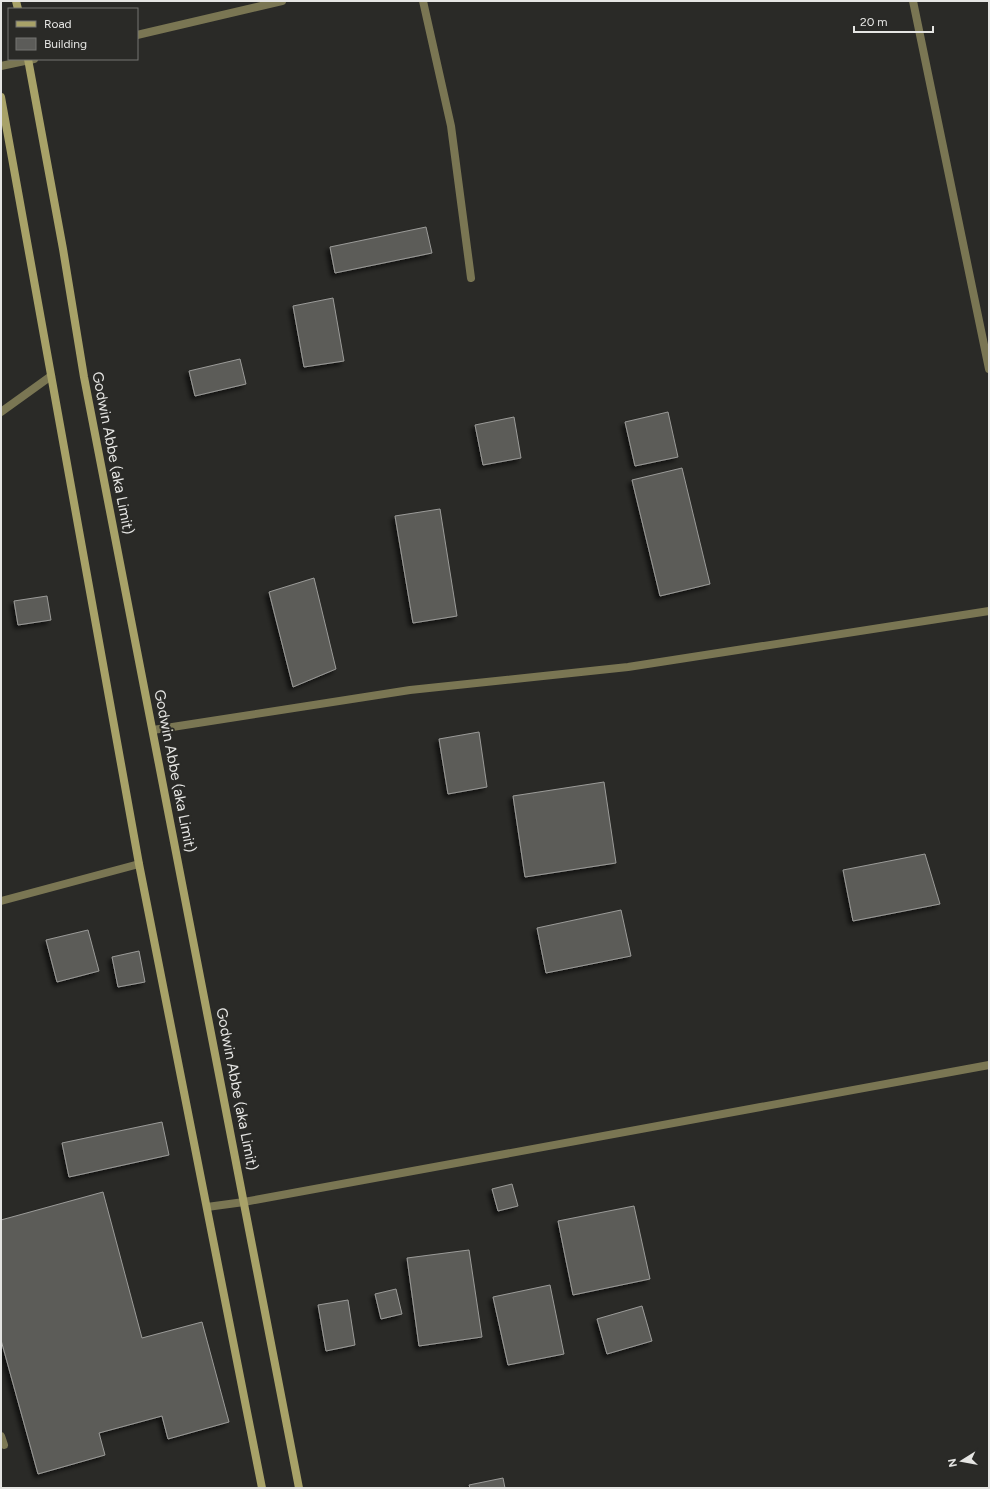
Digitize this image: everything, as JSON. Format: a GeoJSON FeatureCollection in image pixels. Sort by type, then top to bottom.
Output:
{"type":"FeatureCollection","features":[{"type":"Feature","properties":{"kind":"street"},"geometry":{"type":"LineString","coordinates":[[138,35],[282,1]]}},
{"type":"Feature","properties":{"kind":"street"},"geometry":{"type":"LineString","coordinates":[[423,1],[451,126],[471,278]]}},
{"type":"Feature","properties":{"kind":"street"},"geometry":{"type":"LineString","coordinates":[[913,1],[989,369]]}},
{"type":"Feature","properties":{"kind":"street"},"geometry":{"type":"LineString","coordinates":[[1,66],[26,60]]}},
{"type":"Feature","properties":{"kind":"street","name":"Godwin Abbe (aka Limit)"},"geometry":{"type":"LineString","coordinates":[[30,60],[84,377],[299,1488]]}},
{"type":"Feature","properties":{"kind":"street"},"geometry":{"type":"LineString","coordinates":[[1,97],[139,864],[262,1488]]}},
{"type":"Feature","properties":{"kind":"street"},"geometry":{"type":"LineString","coordinates":[[1,412],[51,376]]}},
{"type":"Feature","properties":{"kind":"street"},"geometry":{"type":"LineString","coordinates":[[153,730],[410,690],[628,667],[989,611]]}},
{"type":"Feature","properties":{"kind":"street"},"geometry":{"type":"LineString","coordinates":[[1,901],[139,864]]}},
{"type":"Feature","properties":{"kind":"street"},"geometry":{"type":"LineString","coordinates":[[207,1207],[244,1202],[989,1065]]}},
{"type":"Feature","properties":{"kind":"street"},"geometry":{"type":"LineString","coordinates":[[1,1436],[4,1445]]}},
{"type":"Feature","properties":{"kind":"building"},"geometry":{"type":"Polygon","coordinates":[[[426,227],[432,253],[335,273],[330,247],[426,227]]]}},
{"type":"Feature","properties":{"kind":"building"},"geometry":{"type":"Polygon","coordinates":[[[333,298],[344,361],[304,367],[293,306],[333,298]]]}},
{"type":"Feature","properties":{"kind":"building"},"geometry":{"type":"Polygon","coordinates":[[[240,359],[246,384],[195,396],[189,371],[240,359]]]}},
{"type":"Feature","properties":{"kind":"building"},"geometry":{"type":"Polygon","coordinates":[[[668,412],[678,457],[635,466],[625,422],[668,412]]]}},
{"type":"Feature","properties":{"kind":"building"},"geometry":{"type":"Polygon","coordinates":[[[514,417],[521,458],[483,465],[475,425],[514,417]]]}},
{"type":"Feature","properties":{"kind":"building"},"geometry":{"type":"Polygon","coordinates":[[[682,468],[710,584],[660,596],[632,480],[682,468]]]}},
{"type":"Feature","properties":{"kind":"building"},"geometry":{"type":"Polygon","coordinates":[[[440,509],[457,616],[413,623],[395,516],[440,509]]]}},
{"type":"Feature","properties":{"kind":"building"},"geometry":{"type":"Polygon","coordinates":[[[314,578],[336,669],[293,687],[269,592],[314,578]]]}},
{"type":"Feature","properties":{"kind":"building"},"geometry":{"type":"Polygon","coordinates":[[[47,596],[51,620],[18,625],[14,601],[47,596]]]}},
{"type":"Feature","properties":{"kind":"building"},"geometry":{"type":"Polygon","coordinates":[[[479,732],[487,787],[448,794],[439,739],[479,732]]]}},
{"type":"Feature","properties":{"kind":"building"},"geometry":{"type":"Polygon","coordinates":[[[604,782],[616,863],[525,877],[513,796],[604,782]]]}},
{"type":"Feature","properties":{"kind":"building"},"geometry":{"type":"Polygon","coordinates":[[[925,854],[940,904],[853,921],[843,870],[925,854]]]}},
{"type":"Feature","properties":{"kind":"building"},"geometry":{"type":"Polygon","coordinates":[[[621,910],[631,956],[546,973],[537,928],[621,910]]]}},
{"type":"Feature","properties":{"kind":"building"},"geometry":{"type":"Polygon","coordinates":[[[88,930],[99,971],[57,982],[46,940],[88,930]]]}},
{"type":"Feature","properties":{"kind":"building"},"geometry":{"type":"Polygon","coordinates":[[[139,951],[145,982],[118,987],[112,957],[139,951]]]}},
{"type":"Feature","properties":{"kind":"building"},"geometry":{"type":"Polygon","coordinates":[[[162,1122],[169,1155],[69,1177],[62,1143],[162,1122]]]}},
{"type":"Feature","properties":{"kind":"building"},"geometry":{"type":"Polygon","coordinates":[[[512,1184],[518,1206],[498,1211],[492,1189],[512,1184]]]}},
{"type":"Feature","properties":{"kind":"building"},"geometry":{"type":"Polygon","coordinates":[[[103,1192],[142,1338],[202,1322],[229,1422],[168,1439],[162,1416],[99,1433],[105,1455],[38,1474],[1,1340],[1,1220],[103,1192]]]}},
{"type":"Feature","properties":{"kind":"building"},"geometry":{"type":"Polygon","coordinates":[[[634,1206],[650,1279],[573,1295],[558,1221],[634,1206]]]}},
{"type":"Feature","properties":{"kind":"building"},"geometry":{"type":"Polygon","coordinates":[[[469,1250],[482,1337],[419,1346],[407,1258],[469,1250]]]}},
{"type":"Feature","properties":{"kind":"building"},"geometry":{"type":"Polygon","coordinates":[[[550,1285],[564,1354],[508,1365],[493,1297],[550,1285]]]}},
{"type":"Feature","properties":{"kind":"building"},"geometry":{"type":"Polygon","coordinates":[[[396,1289],[402,1314],[381,1319],[375,1294],[396,1289]]]}},
{"type":"Feature","properties":{"kind":"building"},"geometry":{"type":"Polygon","coordinates":[[[348,1300],[355,1345],[326,1351],[318,1305],[348,1300]]]}},
{"type":"Feature","properties":{"kind":"building"},"geometry":{"type":"Polygon","coordinates":[[[642,1306],[652,1341],[607,1354],[597,1319],[642,1306]]]}},
{"type":"Feature","properties":{"kind":"building"},"geometry":{"type":"Polygon","coordinates":[[[503,1478],[505,1488],[470,1488],[469,1485],[503,1478]]]}}]}
